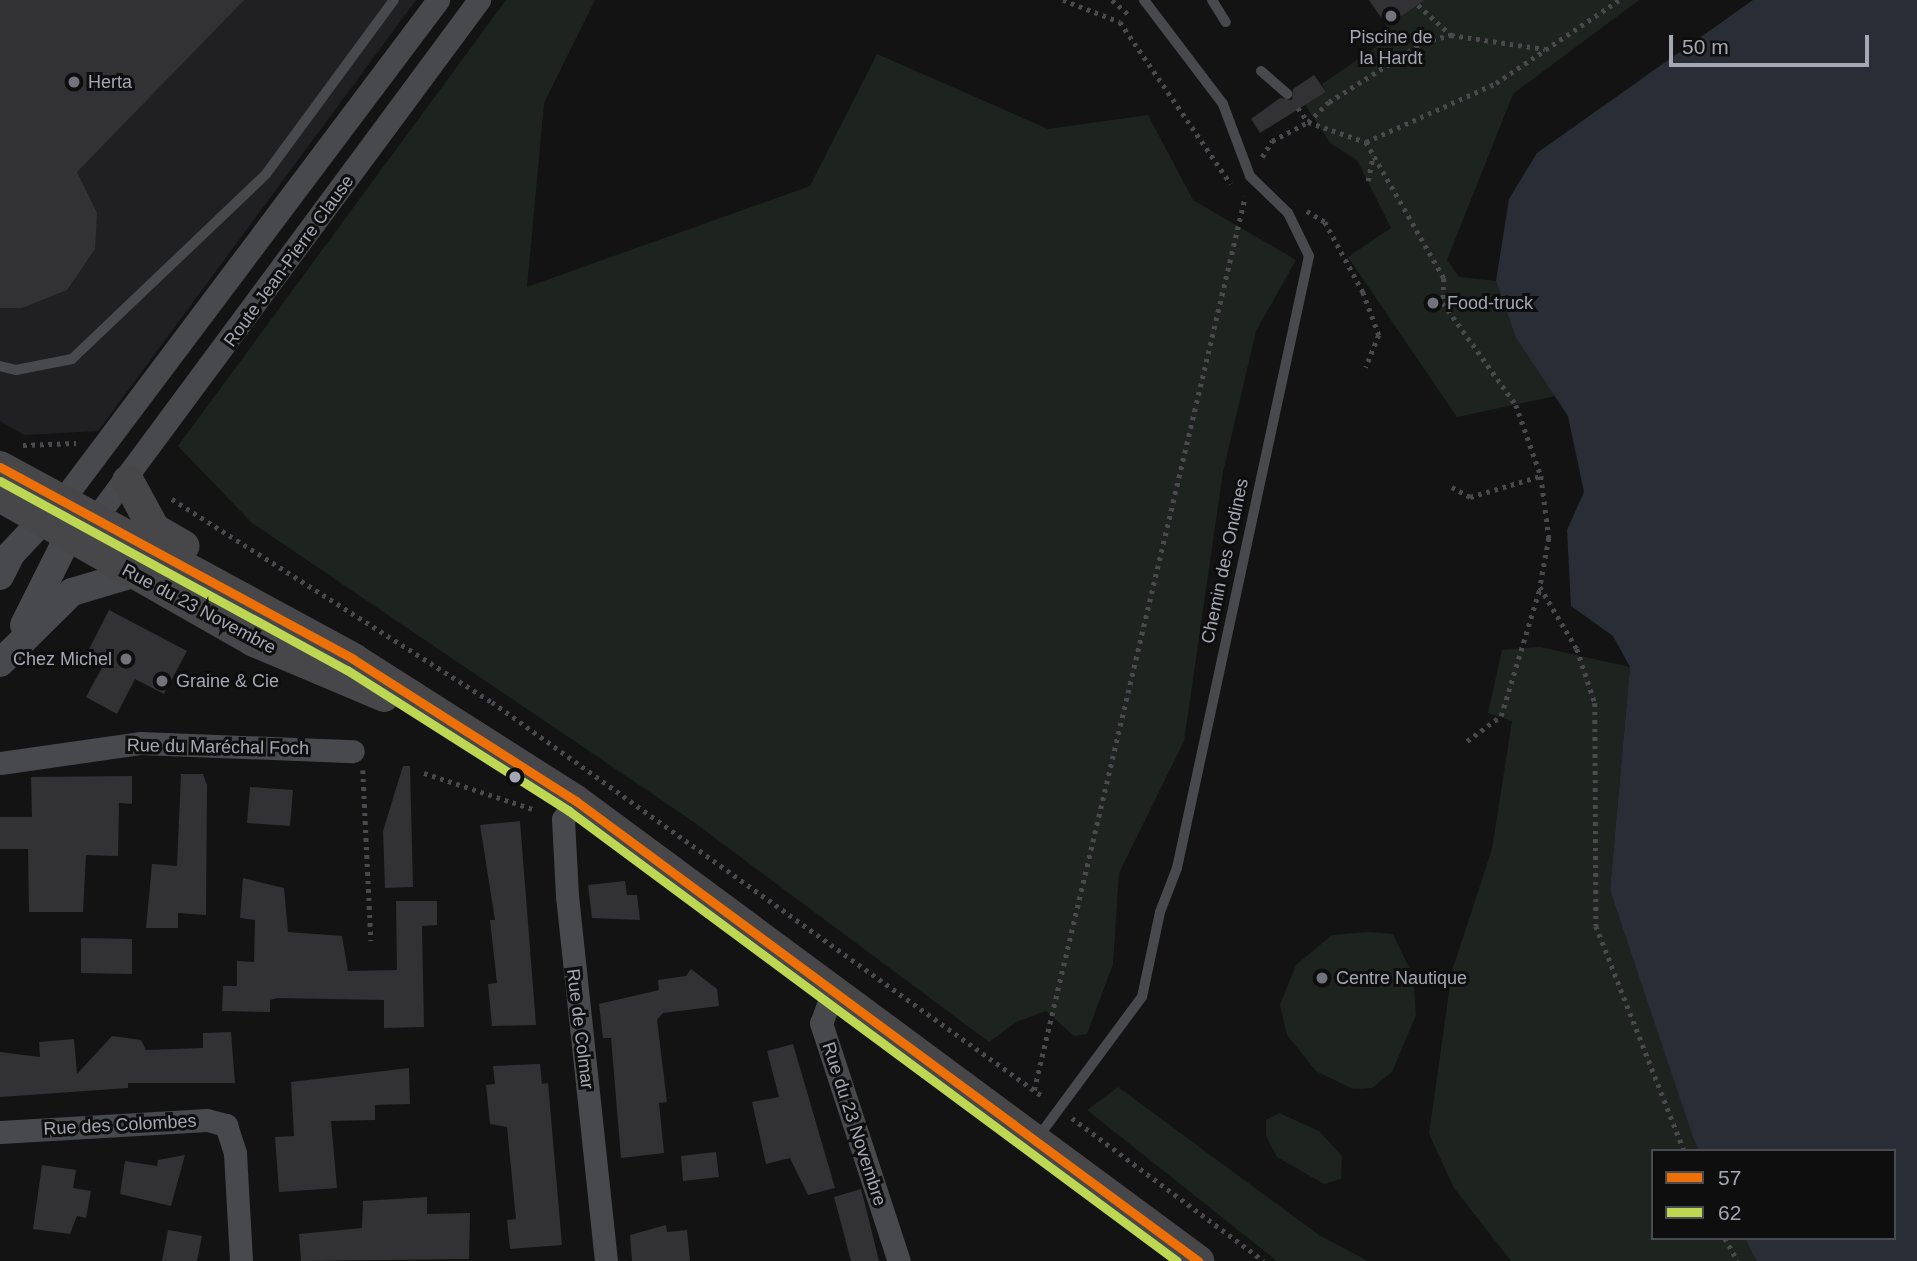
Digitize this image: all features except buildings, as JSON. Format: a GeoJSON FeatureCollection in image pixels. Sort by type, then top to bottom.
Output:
{"type":"FeatureCollection","features":[{"type":"Feature","properties":{"kind":"main road"},"geometry":{"type":"LineString","coordinates":[[9,456],[69,517]]}},
{"type":"Feature","properties":{"kind":"main road","name":"Rue du 23 Novembre"},"geometry":{"type":"LineString","coordinates":[[128,481],[154,529],[345,641],[353,659]]}},
{"type":"Feature","properties":{"kind":"main road","name":"Rue du 23 Novembre"},"geometry":{"type":"LineString","coordinates":[[0,496],[69,517],[353,659],[576,801],[834,988],[1035,1142],[1198,1261]]}},
{"type":"Feature","properties":{"kind":"main road","name":"Rue du 23 Novembre"},"geometry":{"type":"LineString","coordinates":[[69,517],[133,574],[254,641],[450,723]]}},
{"type":"Feature","properties":{"kind":"street","name":"Route Jean-Pierre Clause"},"geometry":{"type":"LineString","coordinates":[[69,517],[215,300],[438,0]]}},
{"type":"Feature","properties":{"kind":"street","name":"Route Jean-Pierre Clause"},"geometry":{"type":"LineString","coordinates":[[69,517],[128,481],[479,0]]}},
{"type":"Feature","properties":{"kind":"street"},"geometry":{"type":"LineString","coordinates":[[0,576],[69,517]]}},
{"type":"Feature","properties":{"kind":"street"},"geometry":{"type":"LineString","coordinates":[[8,653],[69,517]]}},
{"type":"Feature","properties":{"kind":"street"},"geometry":{"type":"LineString","coordinates":[[8,653],[72,592],[133,574]]}},
{"type":"Feature","properties":{"kind":"street","name":"Rue du Maréchal Foch"},"geometry":{"type":"LineString","coordinates":[[0,763],[141,743],[353,751]]}},
{"type":"Feature","properties":{"kind":"street","name":"Rue de Colmar"},"geometry":{"type":"LineString","coordinates":[[576,801],[563,820],[567,895],[606,1261]]}},
{"type":"Feature","properties":{"kind":"street","name":"Rue du 23 Novembre"},"geometry":{"type":"LineString","coordinates":[[834,988],[821,1023],[900,1261]]}},
{"type":"Feature","properties":{"kind":"street","name":"Rue des Colombes"},"geometry":{"type":"LineString","coordinates":[[0,1132],[207,1120],[226,1125],[235,1153],[241,1261]]}},
{"type":"Feature","properties":{"kind":"lane"},"geometry":{"type":"LineString","coordinates":[[0,366],[16,370],[72,359],[266,174],[394,0]]}},
{"type":"Feature","properties":{"kind":"lane","name":"Chemin des Ondines"},"geometry":{"type":"LineString","coordinates":[[1035,1142],[1142,997],[1160,912],[1177,868],[1308,256],[1288,213],[1250,176],[1223,104],[1144,0]]}},
{"type":"Feature","properties":{"kind":"lane"},"geometry":{"type":"LineString","coordinates":[[1213,0],[1226,22]]}},
{"type":"Feature","properties":{"kind":"lane"},"geometry":{"type":"LineString","coordinates":[[1261,71],[1287,94]]}},
{"type":"Feature","properties":{"kind":"path"},"geometry":{"type":"LineString","coordinates":[[1063,0],[1120,22],[1244,202]]}},
{"type":"Feature","properties":{"kind":"path"},"geometry":{"type":"LineString","coordinates":[[1112,0],[1128,14]]}},
{"type":"Feature","properties":{"kind":"path"},"geometry":{"type":"LineString","coordinates":[[1366,142],[1496,83],[1619,0]]}},
{"type":"Feature","properties":{"kind":"path"},"geometry":{"type":"LineString","coordinates":[[1418,5],[1451,35]]}},
{"type":"Feature","properties":{"kind":"path"},"geometry":{"type":"LineString","coordinates":[[1272,141],[1308,122],[1329,102],[1424,43],[1451,35],[1546,50]]}},
{"type":"Feature","properties":{"kind":"path"},"geometry":{"type":"LineString","coordinates":[[1308,122],[1366,142],[1444,278],[1443,303],[1516,405],[1541,476],[1549,538],[1540,587],[1501,716],[1467,741]]}},
{"type":"Feature","properties":{"kind":"path"},"geometry":{"type":"LineString","coordinates":[[1368,181],[1373,154]]}},
{"type":"Feature","properties":{"kind":"path"},"geometry":{"type":"LineString","coordinates":[[1250,176],[1034,1090],[1264,1261]]}},
{"type":"Feature","properties":{"kind":"path"},"geometry":{"type":"LineString","coordinates":[[1293,203],[1325,222],[1363,292],[1379,335],[1366,367]]}},
{"type":"Feature","properties":{"kind":"path"},"geometry":{"type":"LineString","coordinates":[[9,456],[82,442]]}},
{"type":"Feature","properties":{"kind":"path"},"geometry":{"type":"LineString","coordinates":[[1452,487],[1470,496],[1541,476]]}},
{"type":"Feature","properties":{"kind":"path"},"geometry":{"type":"LineString","coordinates":[[1540,587],[1577,649],[1595,703],[1595,926],[1683,1149]]}},
{"type":"Feature","properties":{"kind":"path"},"geometry":{"type":"LineString","coordinates":[[353,751],[365,775],[371,941]]}},
{"type":"Feature","properties":{"kind":"path"},"geometry":{"type":"LineString","coordinates":[[424,773],[543,812]]}},
{"type":"Feature","properties":{"kind":"path"},"geometry":{"type":"LineString","coordinates":[[1726,1240],[1738,1261]]}},
{"type":"Feature","properties":{"kind":"shaded area"},"geometry":{"type":"Polygon","coordinates":[[[0,0],[416,0],[98,431],[24,435],[0,421],[0,0]]]}},
{"type":"Feature","properties":{"kind":"shaded area"},"geometry":{"type":"Polygon","coordinates":[[[506,0],[595,0],[544,103],[527,287],[810,186],[877,54],[1048,129],[1148,115],[1193,200],[1296,260],[1256,331],[1223,472],[1184,741],[1119,873],[1113,964],[1087,1034],[1074,1036],[1046,1011],[1016,1022],[989,1042],[691,820],[252,523],[178,446],[506,0]]]}},
{"type":"Feature","properties":{"kind":"shaded area"},"geometry":{"type":"Polygon","coordinates":[[[1425,0],[1639,0],[1513,94],[1447,260],[1459,277],[1496,281],[1516,338],[1555,396],[1457,417],[1348,257],[1391,228],[1357,160],[1331,144],[1305,105],[1326,92],[1322,84],[1389,38],[1387,26],[1425,0]]]}},
{"type":"Feature","properties":{"kind":"shaded area"},"geometry":{"type":"Polygon","coordinates":[[[1753,0],[1917,0],[1917,1261],[1756,1261],[1746,1240],[1896,1240],[1896,1149],[1698,1149],[1693,1137],[1610,890],[1630,667],[1613,636],[1571,606],[1567,530],[1584,492],[1568,416],[1516,338],[1496,281],[1509,199],[1537,153],[1753,0]]]}},
{"type":"Feature","properties":{"kind":"shaded area"},"geometry":{"type":"Polygon","coordinates":[[[1540,647],[1630,667],[1610,890],[1698,1149],[1651,1149],[1651,1240],[1746,1240],[1756,1261],[1511,1261],[1454,1188],[1429,1134],[1452,971],[1492,849],[1512,721],[1488,713],[1502,650],[1540,647]]]}},
{"type":"Feature","properties":{"kind":"shaded area"},"geometry":{"type":"Polygon","coordinates":[[[1369,932],[1393,934],[1413,976],[1416,1015],[1392,1072],[1372,1088],[1353,1089],[1316,1071],[1287,1035],[1280,1005],[1296,965],[1332,935],[1369,932]]]}},
{"type":"Feature","properties":{"kind":"shaded area"},"geometry":{"type":"Polygon","coordinates":[[[1118,1087],[1319,1235],[1368,1261],[1277,1261],[1087,1110],[1118,1087]]]}},
{"type":"Feature","properties":{"kind":"shaded area"},"geometry":{"type":"Polygon","coordinates":[[[1279,1113],[1319,1131],[1342,1156],[1341,1179],[1324,1184],[1277,1157],[1266,1136],[1266,1120],[1279,1113]]]}},
{"type":"Feature","properties":{"kind":"transit line","name":"57"},"geometry":{"type":"LineString","coordinates":[[0,467],[353,659],[576,801],[1198,1261]]}},
{"type":"Feature","properties":{"kind":"transit line","name":"62"},"geometry":{"type":"LineString","coordinates":[[0,481],[347,670],[569,811],[1177,1261]]}},
{"type":"Feature","properties":{"kind":"place","name":"Piscine de la Hardt"},"geometry":{"type":"Point","coordinates":[1391,16]}},
{"type":"Feature","properties":{"kind":"place","name":"Herta"},"geometry":{"type":"Point","coordinates":[74,82]}},
{"type":"Feature","properties":{"kind":"place","name":"Food-truck"},"geometry":{"type":"Point","coordinates":[1433,303]}},
{"type":"Feature","properties":{"kind":"place","name":"Chez Michel"},"geometry":{"type":"Point","coordinates":[126,659]}},
{"type":"Feature","properties":{"kind":"place","name":"Graine & Cie"},"geometry":{"type":"Point","coordinates":[162,681]}},
{"type":"Feature","properties":{"kind":"place","name":"Centre Nautique"},"geometry":{"type":"Point","coordinates":[1322,978]}}]}
